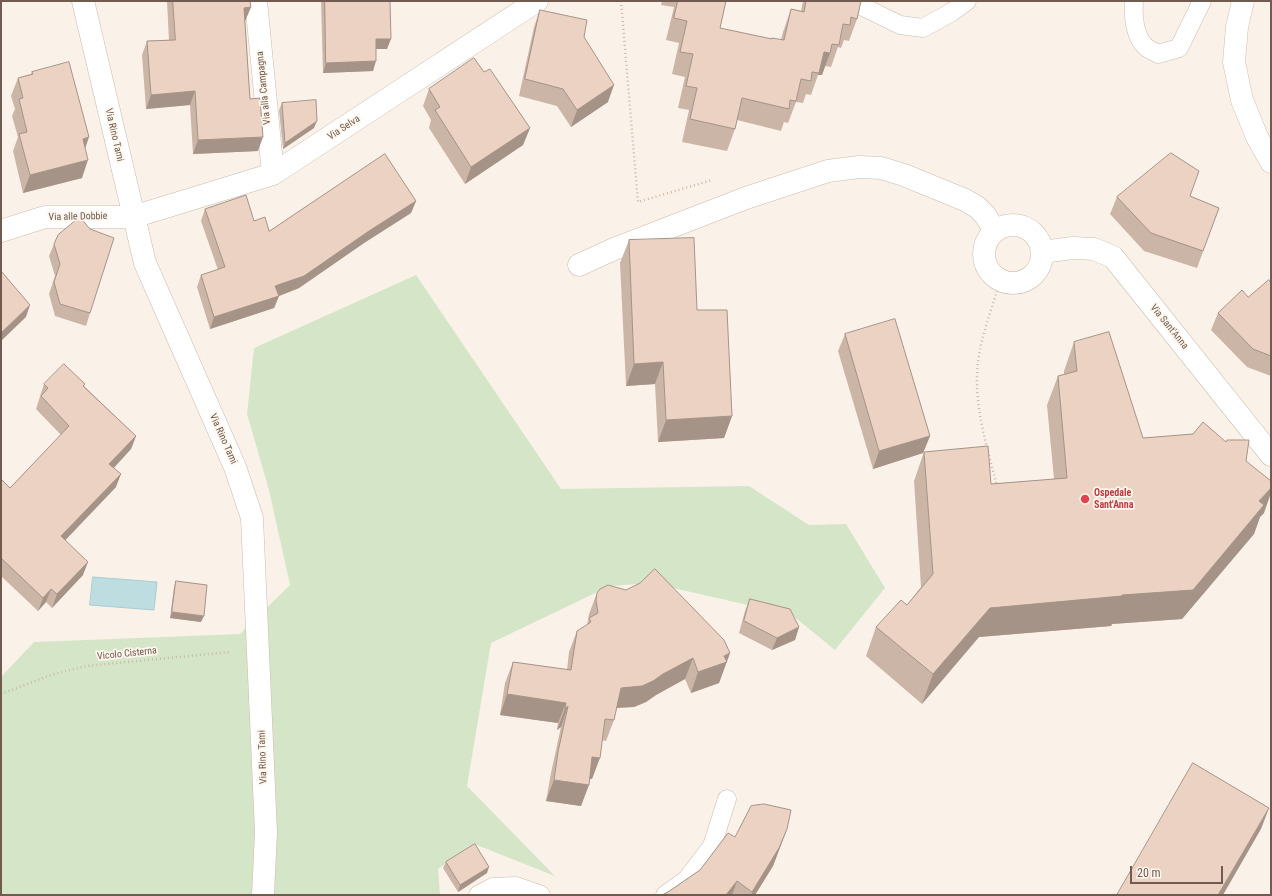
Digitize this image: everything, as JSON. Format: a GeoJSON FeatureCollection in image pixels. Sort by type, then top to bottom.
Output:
{"type":"FeatureCollection","features":[{"type":"Feature","properties":{"kind":"street","name":"Via Rino Tami"},"geometry":{"type":"LineString","coordinates":[[83,1],[145,263],[235,467],[252,518],[266,832],[263,895]]}},
{"type":"Feature","properties":{"kind":"street","name":"Via alla Campagna"},"geometry":{"type":"LineString","coordinates":[[256,1],[273,174]]}},
{"type":"Feature","properties":{"kind":"street","name":"Via Selva"},"geometry":{"type":"LineString","coordinates":[[133,217],[273,174],[537,1]]}},
{"type":"Feature","properties":{"kind":"street"},"geometry":{"type":"LineString","coordinates":[[1243,1],[1237,27],[1234,62],[1242,100],[1257,137],[1271,162]]}},
{"type":"Feature","properties":{"kind":"street"},"geometry":{"type":"LineString","coordinates":[[579,265],[614,249],[746,198],[828,171],[859,167],[881,168],[904,175],[965,200],[977,207],[985,215],[995,231]]}},
{"type":"Feature","properties":{"kind":"street","name":"Via alle Dobbie"},"geometry":{"type":"LineString","coordinates":[[1,231],[45,217],[133,217]]}},
{"type":"Feature","properties":{"kind":"street"},"geometry":{"type":"LineString","coordinates":[[1012,225],[1021,226],[1036,236],[1042,252],[1041,262],[1037,271],[1030,278],[1021,283],[1012,284],[1000,281],[994,277],[984,262],[985,245],[989,237],[995,231],[1012,225]]}},
{"type":"Feature","properties":{"kind":"street","name":"Via Sant'Anna"},"geometry":{"type":"LineString","coordinates":[[1042,252],[1073,248],[1094,249],[1113,257],[1271,455]]}},
{"type":"Feature","properties":{"kind":"lane"},"geometry":{"type":"LineString","coordinates":[[851,1],[900,24],[923,28],[952,12],[967,1]]}},
{"type":"Feature","properties":{"kind":"lane"},"geometry":{"type":"LineString","coordinates":[[1134,1],[1137,34],[1147,47],[1158,54],[1179,48],[1202,1]]}},
{"type":"Feature","properties":{"kind":"lane"},"geometry":{"type":"LineString","coordinates":[[665,895],[687,879],[712,846],[727,799]]}},
{"type":"Feature","properties":{"kind":"lane"},"geometry":{"type":"LineString","coordinates":[[478,895],[493,887],[516,886],[541,895]]}},
{"type":"Feature","properties":{"kind":"path"},"geometry":{"type":"LineString","coordinates":[[621,1],[638,202],[714,179]]}},
{"type":"Feature","properties":{"kind":"path"},"geometry":{"type":"LineString","coordinates":[[998,490],[978,403],[976,381],[979,356],[1000,281]]}},
{"type":"Feature","properties":{"kind":"path","name":"Vicolo Cisterna"},"geometry":{"type":"LineString","coordinates":[[1,694],[51,675],[86,666],[258,649]]}},
{"type":"Feature","properties":{"kind":"green space"},"geometry":{"type":"Polygon","coordinates":[[[416,275],[561,489],[749,486],[809,525],[846,524],[885,588],[835,650],[792,615],[651,583],[610,586],[491,643],[467,786],[555,876],[474,844],[438,869],[440,895],[1,895],[1,677],[34,642],[240,634],[290,585],[269,490],[247,414],[254,348],[416,275]]]}},
{"type":"Feature","properties":{"kind":"water"},"geometry":{"type":"Polygon","coordinates":[[[93,577],[157,582],[154,610],[90,605],[93,577]]]}},
{"type":"Feature","properties":{"kind":"building"},"geometry":{"type":"Polygon","coordinates":[[[173,1],[250,1],[251,7],[244,8],[250,99],[260,98],[263,137],[198,140],[195,91],[151,95],[147,41],[175,40],[173,1]]]}},
{"type":"Feature","properties":{"kind":"building"},"geometry":{"type":"Polygon","coordinates":[[[325,1],[390,1],[391,39],[376,39],[376,61],[326,63],[325,1]]]}},
{"type":"Feature","properties":{"kind":"building"},"geometry":{"type":"Polygon","coordinates":[[[678,1],[726,1],[720,28],[772,39],[784,40],[791,9],[804,12],[806,1],[861,1],[857,19],[851,17],[850,25],[843,24],[839,45],[832,44],[830,53],[824,52],[819,73],[812,72],[811,81],[801,79],[796,101],[790,100],[789,109],[742,98],[735,129],[690,119],[697,88],[686,86],[693,54],[680,52],[687,21],[674,18],[678,1]]]}},
{"type":"Feature","properties":{"kind":"building"},"geometry":{"type":"Polygon","coordinates":[[[540,10],[587,20],[584,37],[614,85],[577,110],[563,89],[525,79],[540,10]]]}},
{"type":"Feature","properties":{"kind":"building"},"geometry":{"type":"Polygon","coordinates":[[[474,58],[484,72],[490,69],[530,128],[471,167],[435,110],[440,107],[429,89],[474,58]]]}},
{"type":"Feature","properties":{"kind":"building"},"geometry":{"type":"Polygon","coordinates":[[[69,62],[89,137],[83,139],[88,160],[30,175],[19,134],[27,132],[19,99],[23,98],[18,78],[33,74],[32,72],[69,62]]]}},
{"type":"Feature","properties":{"kind":"building"},"geometry":{"type":"Polygon","coordinates":[[[316,100],[317,121],[285,143],[282,103],[316,100]]]}},
{"type":"Feature","properties":{"kind":"building"},"geometry":{"type":"Polygon","coordinates":[[[1171,153],[1199,171],[1190,196],[1219,208],[1203,251],[1151,233],[1117,197],[1171,153]]]}},
{"type":"Feature","properties":{"kind":"building"},"geometry":{"type":"Polygon","coordinates":[[[385,154],[416,201],[369,231],[304,276],[275,286],[279,296],[214,317],[201,275],[225,267],[205,209],[246,195],[254,221],[265,217],[269,231],[385,154]]]}},
{"type":"Feature","properties":{"kind":"building"},"geometry":{"type":"Polygon","coordinates":[[[80,217],[90,229],[114,238],[90,313],[60,304],[54,282],[60,264],[54,244],[58,235],[80,217]]]}},
{"type":"Feature","properties":{"kind":"building"},"geometry":{"type":"Polygon","coordinates":[[[694,238],[697,310],[727,310],[732,416],[666,420],[663,362],[634,364],[629,240],[694,238]]]}},
{"type":"Feature","properties":{"kind":"building"},"geometry":{"type":"Polygon","coordinates":[[[1,271],[30,305],[1,333],[1,271]]]}},
{"type":"Feature","properties":{"kind":"building"},"geometry":{"type":"Polygon","coordinates":[[[1269,280],[1271,283],[1271,356],[1253,349],[1218,313],[1242,290],[1248,297],[1269,280]]]}},
{"type":"Feature","properties":{"kind":"building"},"geometry":{"type":"Polygon","coordinates":[[[895,319],[930,436],[879,451],[845,334],[895,319]]]}},
{"type":"Feature","properties":{"kind":"building"},"geometry":{"type":"Polygon","coordinates":[[[1109,332],[1143,438],[1193,434],[1203,422],[1226,442],[1227,440],[1249,440],[1246,461],[1271,481],[1271,488],[1259,501],[1264,505],[1193,590],[1122,595],[990,608],[933,674],[876,627],[901,600],[907,605],[933,574],[924,452],[988,446],[991,484],[1067,478],[1058,376],[1077,371],[1074,342],[1109,332]]]}},
{"type":"Feature","properties":{"kind":"building"},"geometry":{"type":"Polygon","coordinates":[[[64,364],[85,384],[83,386],[136,436],[109,464],[121,474],[61,536],[88,562],[57,594],[51,589],[43,598],[1,558],[1,479],[10,488],[69,426],[41,396],[48,388],[44,384],[64,364]]]}},
{"type":"Feature","properties":{"kind":"building"},"geometry":{"type":"Polygon","coordinates":[[[655,569],[724,640],[730,653],[724,656],[727,662],[698,672],[693,658],[642,686],[621,688],[614,720],[605,719],[600,758],[592,757],[589,785],[554,780],[558,752],[568,706],[565,709],[566,703],[507,694],[513,662],[571,670],[577,631],[591,622],[589,618],[598,613],[596,600],[597,593],[600,589],[608,585],[626,590],[640,583],[655,569]]]}},
{"type":"Feature","properties":{"kind":"building"},"geometry":{"type":"Polygon","coordinates":[[[176,581],[207,585],[204,616],[172,612],[176,581]]]}},
{"type":"Feature","properties":{"kind":"building"},"geometry":{"type":"Polygon","coordinates":[[[750,599],[790,609],[799,627],[777,638],[744,621],[750,599]]]}},
{"type":"Feature","properties":{"kind":"building"},"geometry":{"type":"Polygon","coordinates":[[[1193,763],[1269,808],[1218,895],[1117,895],[1193,763]]]}},
{"type":"Feature","properties":{"kind":"building"},"geometry":{"type":"Polygon","coordinates":[[[764,804],[791,810],[787,829],[779,848],[752,892],[737,881],[726,895],[662,895],[700,870],[728,833],[735,837],[751,806],[764,804]]]}},
{"type":"Feature","properties":{"kind":"building"},"geometry":{"type":"Polygon","coordinates":[[[475,844],[489,867],[460,885],[446,862],[475,844]]]}},
{"type":"Feature","properties":{"kind":"place","name":"Ospedale Sant'Anna"},"geometry":{"type":"Point","coordinates":[1085,499]}}]}
